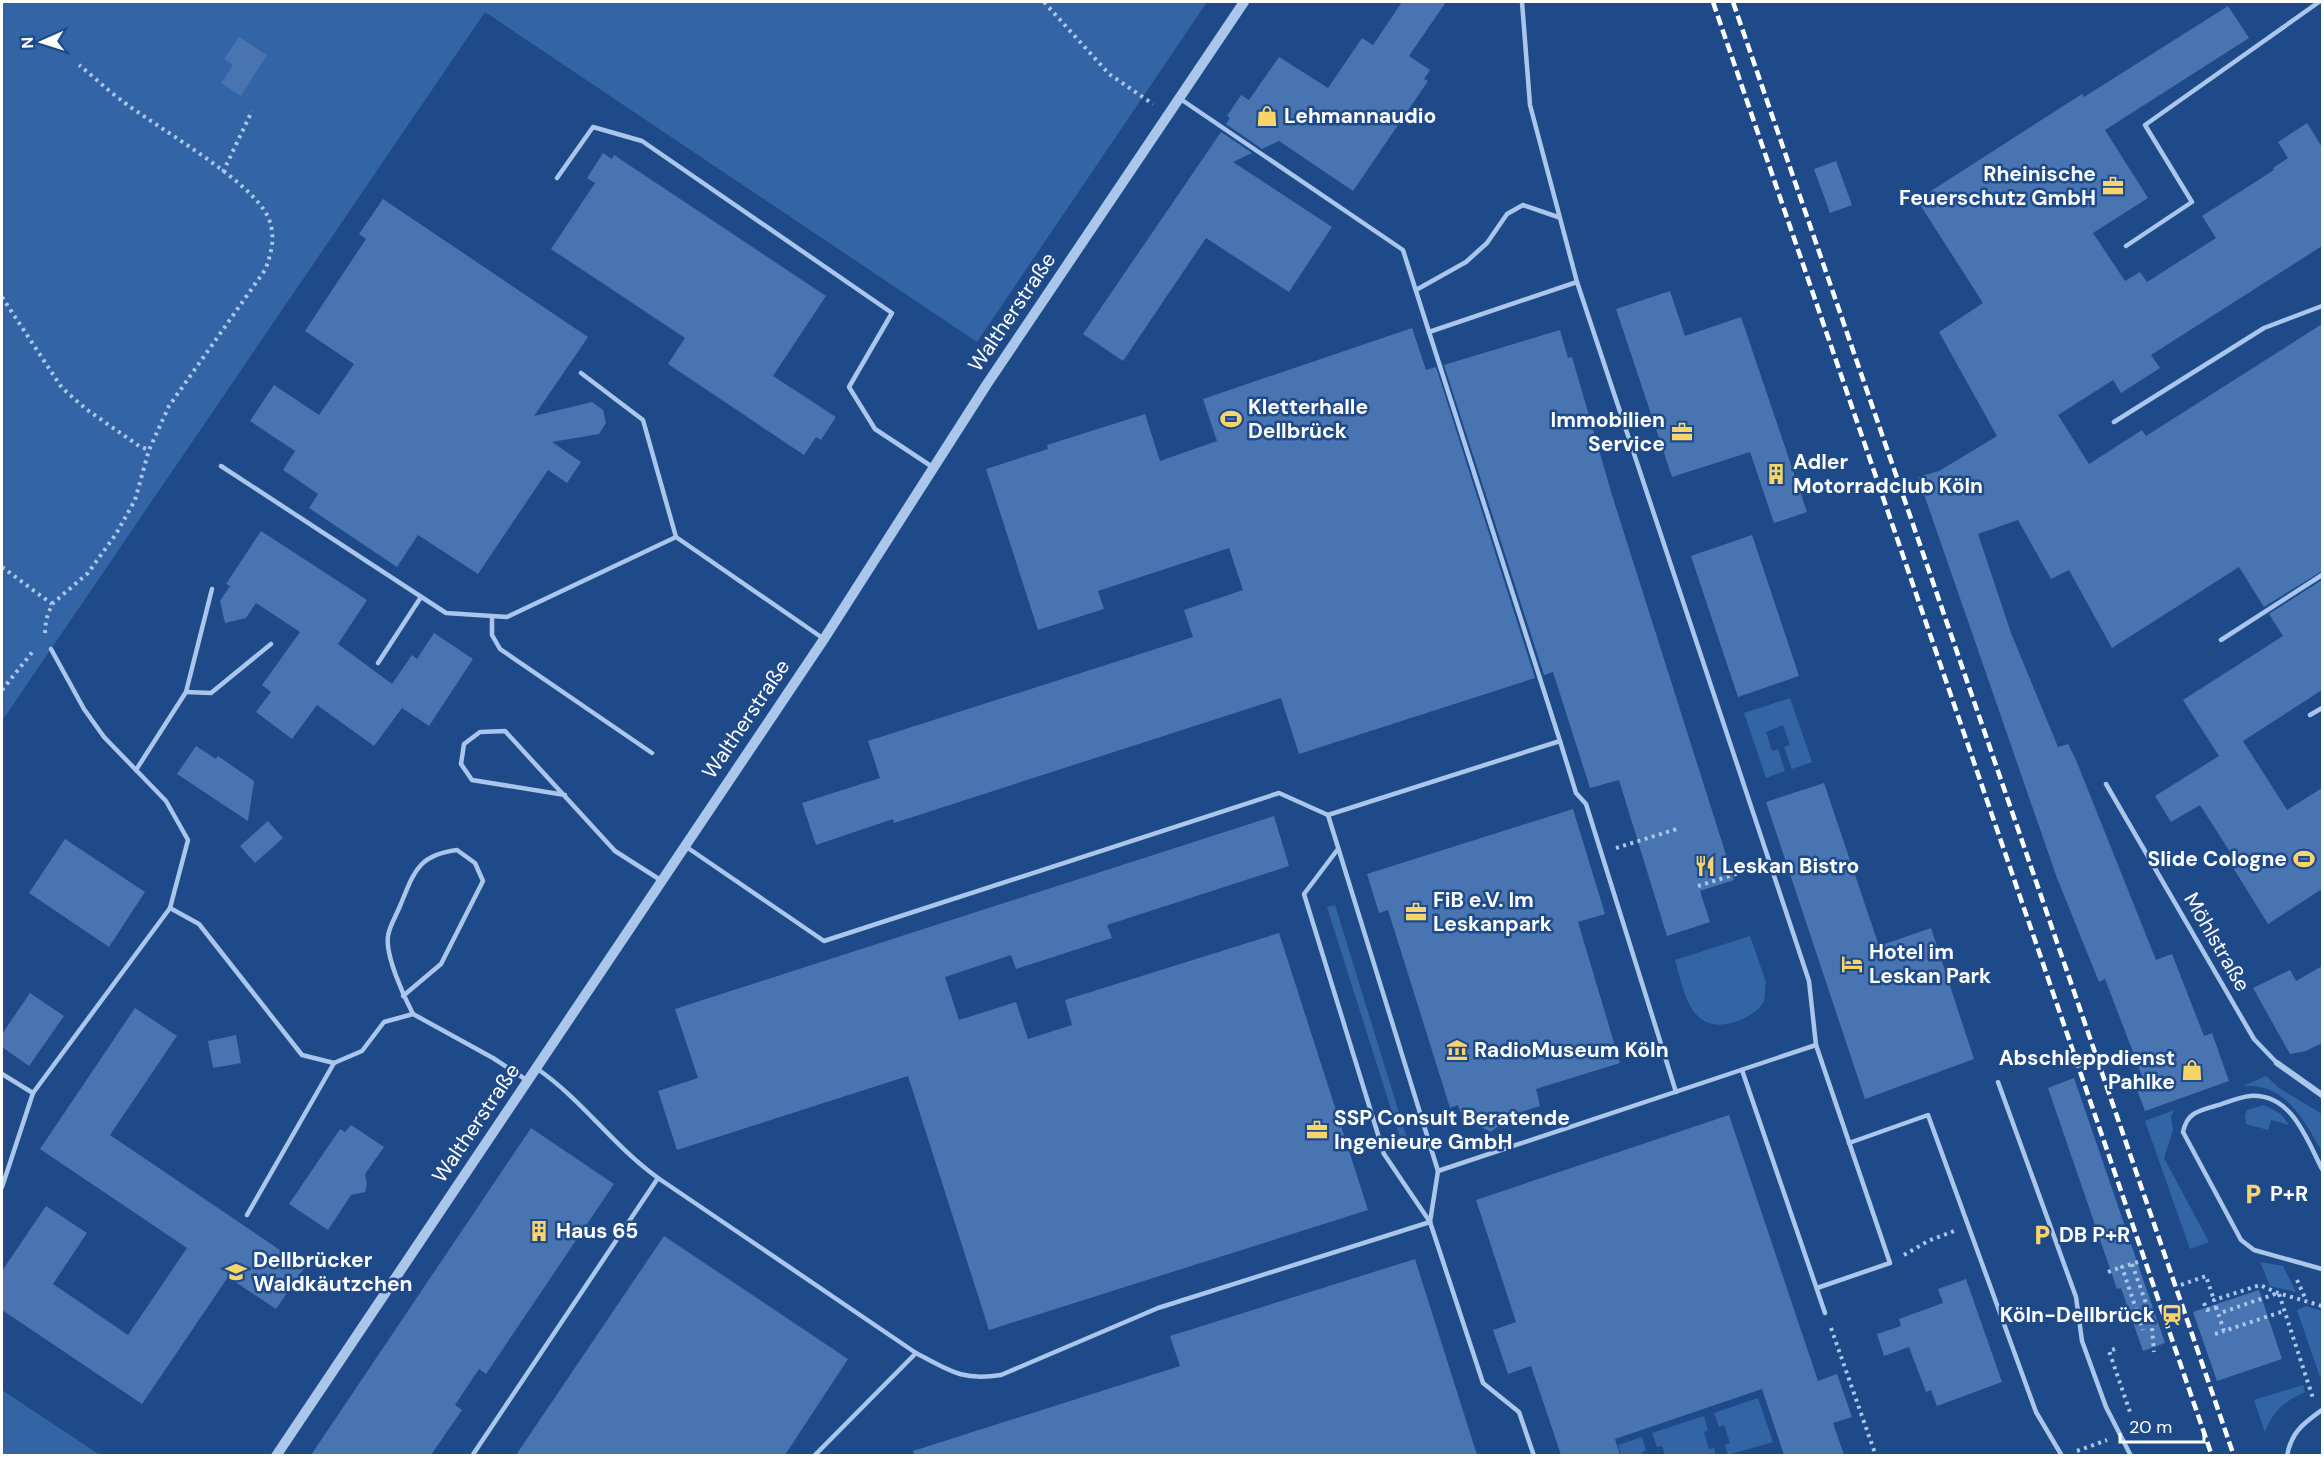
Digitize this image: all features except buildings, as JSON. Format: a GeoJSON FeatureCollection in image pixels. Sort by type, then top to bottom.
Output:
{"type":"FeatureCollection","features":[{"type":"Feature","properties":{"kind":"street","name":"Waltherstraße"},"geometry":{"type":"LineString","coordinates":[[276,1455],[824,639],[934,468],[1244,2]]}},
{"type":"Feature","properties":{"kind":"street","name":"Möhlstraße"},"geometry":{"type":"LineString","coordinates":[[2277,1063],[2322,1095]]}},
{"type":"Feature","properties":{"kind":"lane"},"geometry":{"type":"LineString","coordinates":[[1521,2],[1530,105],[1577,282],[1809,981],[1816,1045],[1890,1263],[1817,1288]]}},
{"type":"Feature","properties":{"kind":"lane"},"geometry":{"type":"LineString","coordinates":[[2126,246],[2192,202],[2145,125],[2319,2]]}},
{"type":"Feature","properties":{"kind":"lane"},"geometry":{"type":"LineString","coordinates":[[1179,98],[1403,250],[1576,793],[1586,804],[1676,1092]]}},
{"type":"Feature","properties":{"kind":"lane"},"geometry":{"type":"LineString","coordinates":[[557,178],[593,127],[642,141],[891,313],[849,387],[875,429],[934,468]]}},
{"type":"Feature","properties":{"kind":"lane"},"geometry":{"type":"LineString","coordinates":[[1416,290],[1466,262],[1486,243],[1507,214],[1523,205],[1558,217]]}},
{"type":"Feature","properties":{"kind":"lane"},"geometry":{"type":"LineString","coordinates":[[1429,332],[1577,282]]}},
{"type":"Feature","properties":{"kind":"lane"},"geometry":{"type":"LineString","coordinates":[[2115,422],[2264,328],[2322,306]]}},
{"type":"Feature","properties":{"kind":"lane"},"geometry":{"type":"LineString","coordinates":[[581,373],[643,420],[676,537],[824,639]]}},
{"type":"Feature","properties":{"kind":"lane"},"geometry":{"type":"LineString","coordinates":[[221,466],[446,613],[507,617],[676,537]]}},
{"type":"Feature","properties":{"kind":"lane"},"geometry":{"type":"LineString","coordinates":[[2221,640],[2322,575]]}},
{"type":"Feature","properties":{"kind":"lane"},"geometry":{"type":"LineString","coordinates":[[136,770],[186,692],[212,589]]}},
{"type":"Feature","properties":{"kind":"lane"},"geometry":{"type":"LineString","coordinates":[[378,663],[421,597]]}},
{"type":"Feature","properties":{"kind":"lane"},"geometry":{"type":"LineString","coordinates":[[492,616],[492,635],[500,650],[652,753]]}},
{"type":"Feature","properties":{"kind":"lane"},"geometry":{"type":"LineString","coordinates":[[186,692],[211,693],[271,644]]}},
{"type":"Feature","properties":{"kind":"lane"},"geometry":{"type":"LineString","coordinates":[[2,1187],[33,1093],[170,908],[188,840],[166,801],[104,737],[84,709],[51,649]]}},
{"type":"Feature","properties":{"kind":"lane"},"geometry":{"type":"LineString","coordinates":[[2310,716],[2322,708]]}},
{"type":"Feature","properties":{"kind":"lane"},"geometry":{"type":"LineString","coordinates":[[565,795],[472,780],[461,764],[464,744],[480,732],[506,731],[565,795],[615,851],[662,881]]}},
{"type":"Feature","properties":{"kind":"lane"},"geometry":{"type":"LineString","coordinates":[[685,846],[824,941],[1279,793],[1328,815],[1560,741]]}},
{"type":"Feature","properties":{"kind":"lane","name":"Möhlstraße"},"geometry":{"type":"LineString","coordinates":[[2106,784],[2254,1039],[2277,1063]]}},
{"type":"Feature","properties":{"kind":"lane"},"geometry":{"type":"LineString","coordinates":[[1328,815],[1438,1171],[1430,1222]]}},
{"type":"Feature","properties":{"kind":"lane"},"geometry":{"type":"LineString","coordinates":[[1338,849],[1304,894],[1384,1154],[1430,1222],[1483,1383],[1519,1412],[1534,1455]]}},
{"type":"Feature","properties":{"kind":"lane"},"geometry":{"type":"LineString","coordinates":[[404,996],[441,964],[483,881],[475,863],[457,850],[437,853],[416,868],[387,937],[399,988],[413,1014],[493,1058],[528,1081]]}},
{"type":"Feature","properties":{"kind":"lane"},"geometry":{"type":"LineString","coordinates":[[170,908],[199,924],[302,1055],[334,1063]]}},
{"type":"Feature","properties":{"kind":"lane"},"geometry":{"type":"LineString","coordinates":[[247,1215],[334,1063],[362,1051],[384,1022],[413,1014]]}},
{"type":"Feature","properties":{"kind":"lane"},"geometry":{"type":"LineString","coordinates":[[1438,1171],[1816,1045]]}},
{"type":"Feature","properties":{"kind":"lane"},"geometry":{"type":"LineString","coordinates":[[536,1068],[560,1084],[629,1157],[658,1178],[916,1353],[956,1374],[978,1378],[1001,1375],[1158,1308],[1430,1222]]}},
{"type":"Feature","properties":{"kind":"lane"},"geometry":{"type":"LineString","coordinates":[[1742,1070],[1825,1313]]}},
{"type":"Feature","properties":{"kind":"lane"},"geometry":{"type":"LineString","coordinates":[[2,1074],[33,1093]]}},
{"type":"Feature","properties":{"kind":"lane"},"geometry":{"type":"LineString","coordinates":[[1998,1082],[2076,1297],[2082,1341],[2106,1407],[2131,1455]]}},
{"type":"Feature","properties":{"kind":"lane"},"geometry":{"type":"LineString","coordinates":[[2322,1169],[2296,1120],[2283,1104],[2267,1097],[2249,1096],[2195,1112],[2186,1120],[2183,1132],[2241,1240],[2254,1250],[2322,1269]]}},
{"type":"Feature","properties":{"kind":"lane"},"geometry":{"type":"LineString","coordinates":[[1849,1143],[1928,1115],[2036,1412],[2062,1455]]}},
{"type":"Feature","properties":{"kind":"lane"},"geometry":{"type":"LineString","coordinates":[[472,1455],[658,1178]]}},
{"type":"Feature","properties":{"kind":"lane"},"geometry":{"type":"LineString","coordinates":[[814,1455],[916,1353]]}},
{"type":"Feature","properties":{"kind":"lane"},"geometry":{"type":"LineString","coordinates":[[2287,1455],[2290,1440],[2302,1424],[2321,1413]]}},
{"type":"Feature","properties":{"kind":"path"},"geometry":{"type":"LineString","coordinates":[[1044,2],[1109,74],[1168,115]]}},
{"type":"Feature","properties":{"kind":"path"},"geometry":{"type":"LineString","coordinates":[[51,649],[45,638],[45,620],[52,604],[88,573],[116,534],[135,500],[149,450],[169,406],[265,270],[272,252],[271,226],[260,203],[223,172],[120,100],[79,65]]}},
{"type":"Feature","properties":{"kind":"path"},"geometry":{"type":"LineString","coordinates":[[223,172],[252,111]]}},
{"type":"Feature","properties":{"kind":"path"},"geometry":{"type":"LineString","coordinates":[[2,297],[62,388],[86,409],[139,446],[149,450]]}},
{"type":"Feature","properties":{"kind":"path"},"geometry":{"type":"LineString","coordinates":[[2,567],[52,604]]}},
{"type":"Feature","properties":{"kind":"path"},"geometry":{"type":"LineString","coordinates":[[2,690],[45,638]]}},
{"type":"Feature","properties":{"kind":"path"},"geometry":{"type":"LineString","coordinates":[[1601,853],[1680,828]]}},
{"type":"Feature","properties":{"kind":"path"},"geometry":{"type":"LineString","coordinates":[[1698,885],[1770,863]]}},
{"type":"Feature","properties":{"kind":"path"},"geometry":{"type":"LineString","coordinates":[[1890,1263],[1928,1241],[1969,1226]]}},
{"type":"Feature","properties":{"kind":"path"},"geometry":{"type":"LineString","coordinates":[[2108,1272],[2138,1262]]}},
{"type":"Feature","properties":{"kind":"path"},"geometry":{"type":"LineString","coordinates":[[2132,1264],[2151,1317],[2154,1352]]}},
{"type":"Feature","properties":{"kind":"path"},"geometry":{"type":"LineString","coordinates":[[2122,1268],[2143,1330]]}},
{"type":"Feature","properties":{"kind":"path"},"geometry":{"type":"LineString","coordinates":[[2181,1285],[2206,1276],[2224,1331]]}},
{"type":"Feature","properties":{"kind":"path"},"geometry":{"type":"LineString","coordinates":[[2214,1300],[2260,1285],[2278,1293],[2322,1306]]}},
{"type":"Feature","properties":{"kind":"path"},"geometry":{"type":"LineString","coordinates":[[2278,1293],[2321,1413]]}},
{"type":"Feature","properties":{"kind":"path"},"geometry":{"type":"LineString","coordinates":[[2223,1312],[2278,1293]]}},
{"type":"Feature","properties":{"kind":"path"},"geometry":{"type":"LineString","coordinates":[[2204,1303],[2207,1310],[2216,1307]]}},
{"type":"Feature","properties":{"kind":"path"},"geometry":{"type":"LineString","coordinates":[[2215,1334],[2284,1311]]}},
{"type":"Feature","properties":{"kind":"path"},"geometry":{"type":"LineString","coordinates":[[1825,1313],[1876,1455]]}},
{"type":"Feature","properties":{"kind":"path"},"geometry":{"type":"LineString","coordinates":[[2115,1349],[2109,1351],[2126,1399]]}},
{"type":"Feature","properties":{"kind":"path"},"geometry":{"type":"LineString","coordinates":[[2071,1453],[2106,1440]]}},
{"type":"Feature","properties":{"kind":"shaded area"},"geometry":{"type":"Polygon","coordinates":[[[2,2],[1207,2],[977,342],[485,12],[2,721],[2,2]]]}},
{"type":"Feature","properties":{"kind":"shaded area"},"geometry":{"type":"Polygon","coordinates":[[[1790,698],[1812,762],[1792,769],[1784,747],[1790,745],[1783,725],[1766,732],[1772,751],[1778,749],[1785,771],[1766,778],[1744,713],[1790,698]]]}},
{"type":"Feature","properties":{"kind":"shaded area"},"geometry":{"type":"Polygon","coordinates":[[[1335,905],[1409,1145],[1403,1147],[1327,907],[1335,905]]]}},
{"type":"Feature","properties":{"kind":"shaded area"},"geometry":{"type":"Polygon","coordinates":[[[1750,936],[1766,982],[1764,1001],[1755,1012],[1738,1021],[1719,1025],[1707,1023],[1691,1008],[1675,960],[1750,936]]]}},
{"type":"Feature","properties":{"kind":"shaded area"},"geometry":{"type":"Polygon","coordinates":[[[2266,1076],[2279,1088],[2322,1114],[2322,1152],[2300,1116],[2282,1097],[2258,1087],[2243,1086],[2266,1076]]]}},
{"type":"Feature","properties":{"kind":"shaded area"},"geometry":{"type":"Polygon","coordinates":[[[2264,1105],[2281,1114],[2289,1125],[2271,1120],[2268,1130],[2246,1124],[2247,1110],[2264,1105]]]}},
{"type":"Feature","properties":{"kind":"shaded area"},"geometry":{"type":"Polygon","coordinates":[[[2174,1110],[2171,1117],[2173,1130],[2164,1158],[2209,1242],[2190,1249],[2145,1121],[2174,1110]]]}},
{"type":"Feature","properties":{"kind":"shaded area"},"geometry":{"type":"Polygon","coordinates":[[[2260,1262],[2283,1266],[2296,1292],[2270,1286],[2260,1262]]]}},
{"type":"Feature","properties":{"kind":"shaded area"},"geometry":{"type":"Polygon","coordinates":[[[2306,1306],[2322,1311],[2322,1376],[2320,1377],[2297,1310],[2306,1306]]]}},
{"type":"Feature","properties":{"kind":"shaded area"},"geometry":{"type":"Polygon","coordinates":[[[2303,1385],[2305,1392],[2280,1408],[2265,1432],[2254,1400],[2303,1385]]]}},
{"type":"Feature","properties":{"kind":"shaded area"},"geometry":{"type":"Polygon","coordinates":[[[2,1390],[100,1455],[2,1455],[2,1390]]]}},
{"type":"Feature","properties":{"kind":"shaded area"},"geometry":{"type":"Polygon","coordinates":[[[1758,1398],[1773,1442],[1728,1455],[1725,1445],[1730,1443],[1724,1425],[1719,1427],[1714,1413],[1758,1398]]]}},
{"type":"Feature","properties":{"kind":"shaded area"},"geometry":{"type":"Polygon","coordinates":[[[1704,1416],[1708,1430],[1704,1432],[1709,1449],[1714,1448],[1716,1455],[1665,1455],[1662,1446],[1657,1447],[1652,1433],[1704,1416]]]}},
{"type":"Feature","properties":{"kind":"shaded area"},"geometry":{"type":"Polygon","coordinates":[[[1642,1437],[1646,1450],[1642,1452],[1643,1455],[1621,1455],[1618,1445],[1642,1437]]]}},
{"type":"Feature","properties":{"kind":"railway"},"geometry":{"type":"LineString","coordinates":[[1713,2],[2212,1456]]}},
{"type":"Feature","properties":{"kind":"railway"},"geometry":{"type":"LineString","coordinates":[[1733,2],[2234,1456]]}},
{"type":"Feature","properties":{"kind":"place","name":"Lehmannaudio"},"geometry":{"type":"Point","coordinates":[1267,116]}},
{"type":"Feature","properties":{"kind":"place","name":"Rheinische Feuerschutz GmbH"},"geometry":{"type":"Point","coordinates":[2113,186]}},
{"type":"Feature","properties":{"kind":"place","name":"Kletterhalle Dellbrück"},"geometry":{"type":"Point","coordinates":[1231,419]}},
{"type":"Feature","properties":{"kind":"place","name":"Immobilien Service"},"geometry":{"type":"Point","coordinates":[1682,432]}},
{"type":"Feature","properties":{"kind":"place","name":"Adler Motorradclub Köln"},"geometry":{"type":"Point","coordinates":[1776,474]}},
{"type":"Feature","properties":{"kind":"place","name":"Slide Cologne"},"geometry":{"type":"Point","coordinates":[2304,859]}},
{"type":"Feature","properties":{"kind":"place","name":"Leskan Bistro"},"geometry":{"type":"Point","coordinates":[1705,866]}},
{"type":"Feature","properties":{"kind":"place","name":"FiB e.V. Im Leskanpark"},"geometry":{"type":"Point","coordinates":[1416,912]}},
{"type":"Feature","properties":{"kind":"place","name":"Hotel im Leskan Park"},"geometry":{"type":"Point","coordinates":[1852,964]}},
{"type":"Feature","properties":{"kind":"place","name":"RadioMuseum Köln"},"geometry":{"type":"Point","coordinates":[1457,1050]}},
{"type":"Feature","properties":{"kind":"place","name":"Abschleppdienst Pahlke"},"geometry":{"type":"Point","coordinates":[2192,1070]}},
{"type":"Feature","properties":{"kind":"place","name":"SSP Consult Beratende Ingenieure GmbH"},"geometry":{"type":"Point","coordinates":[1317,1130]}},
{"type":"Feature","properties":{"kind":"place","name":"P+R"},"geometry":{"type":"Point","coordinates":[2253,1194]}},
{"type":"Feature","properties":{"kind":"place","name":"Haus 65"},"geometry":{"type":"Point","coordinates":[539,1231]}},
{"type":"Feature","properties":{"kind":"place","name":"DB P+R"},"geometry":{"type":"Point","coordinates":[2042,1235]}},
{"type":"Feature","properties":{"kind":"place","name":"Dellbrücker Waldkäutzchen"},"geometry":{"type":"Point","coordinates":[236,1272]}},
{"type":"Feature","properties":{"kind":"place","name":"Köln-Dellbrück"},"geometry":{"type":"Point","coordinates":[2172,1315]}}]}
